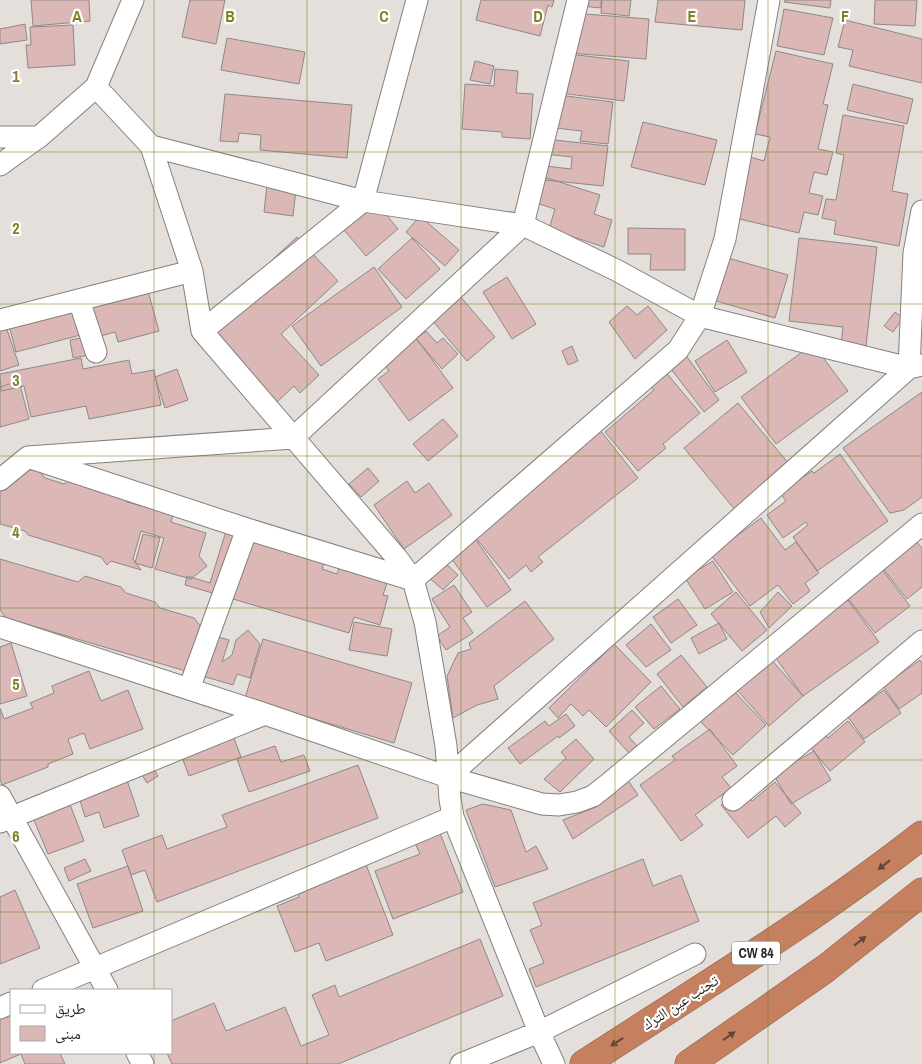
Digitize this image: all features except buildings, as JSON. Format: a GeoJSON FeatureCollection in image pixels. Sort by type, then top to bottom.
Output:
{"type":"FeatureCollection","features":[{"type":"Feature","properties":{"kind":"highway","name":"تجنب عين الترك"},"geometry":{"type":"LineString","coordinates":[[584,1064],[776,940],[875,871],[922,835]]}},
{"type":"Feature","properties":{"kind":"highway"},"geometry":{"type":"LineString","coordinates":[[689,1064],[825,969],[922,892]]}},
{"type":"Feature","properties":{"kind":"street"},"geometry":{"type":"LineString","coordinates":[[0,166],[39,137],[96,87],[133,0]]}},
{"type":"Feature","properties":{"kind":"street"},"geometry":{"type":"LineString","coordinates":[[202,331],[363,200],[417,0]]}},
{"type":"Feature","properties":{"kind":"street"},"geometry":{"type":"LineString","coordinates":[[0,480],[28,457],[293,438],[523,225],[578,0]]}},
{"type":"Feature","properties":{"kind":"street"},"geometry":{"type":"LineString","coordinates":[[413,580],[678,350],[700,316],[725,239],[769,0]]}},
{"type":"Feature","properties":{"kind":"street"},"geometry":{"type":"LineString","coordinates":[[96,87],[151,146],[192,271],[202,331],[397,558],[413,580],[425,622],[446,746],[453,816],[539,1032],[554,1064]]}},
{"type":"Feature","properties":{"kind":"street"},"geometry":{"type":"LineString","coordinates":[[0,137],[39,137]]}},
{"type":"Feature","properties":{"kind":"street"},"geometry":{"type":"LineString","coordinates":[[151,146],[363,200],[523,225],[616,270],[700,316],[915,366]]}},
{"type":"Feature","properties":{"kind":"street"},"geometry":{"type":"LineString","coordinates":[[448,777],[915,366],[918,249],[922,211]]}},
{"type":"Feature","properties":{"kind":"street"},"geometry":{"type":"LineString","coordinates":[[0,320],[192,271]]}},
{"type":"Feature","properties":{"kind":"street"},"geometry":{"type":"LineString","coordinates":[[79,300],[96,352]]}},
{"type":"Feature","properties":{"kind":"street"},"geometry":{"type":"LineString","coordinates":[[28,457],[247,530],[413,580]]}},
{"type":"Feature","properties":{"kind":"street"},"geometry":{"type":"LineString","coordinates":[[0,627],[265,714],[448,777],[542,804],[559,805],[577,802],[593,796],[922,524]]}},
{"type":"Feature","properties":{"kind":"street"},"geometry":{"type":"LineString","coordinates":[[190,689],[247,530]]}},
{"type":"Feature","properties":{"kind":"street"},"geometry":{"type":"LineString","coordinates":[[733,800],[922,641]]}},
{"type":"Feature","properties":{"kind":"street"},"geometry":{"type":"LineString","coordinates":[[6,819],[265,714]]}},
{"type":"Feature","properties":{"kind":"street"},"geometry":{"type":"LineString","coordinates":[[0,796],[6,819],[106,989]]}},
{"type":"Feature","properties":{"kind":"street"},"geometry":{"type":"LineString","coordinates":[[46,989],[453,816]]}},
{"type":"Feature","properties":{"kind":"street"},"geometry":{"type":"LineString","coordinates":[[461,1064],[539,1032],[695,954]]}}]}
